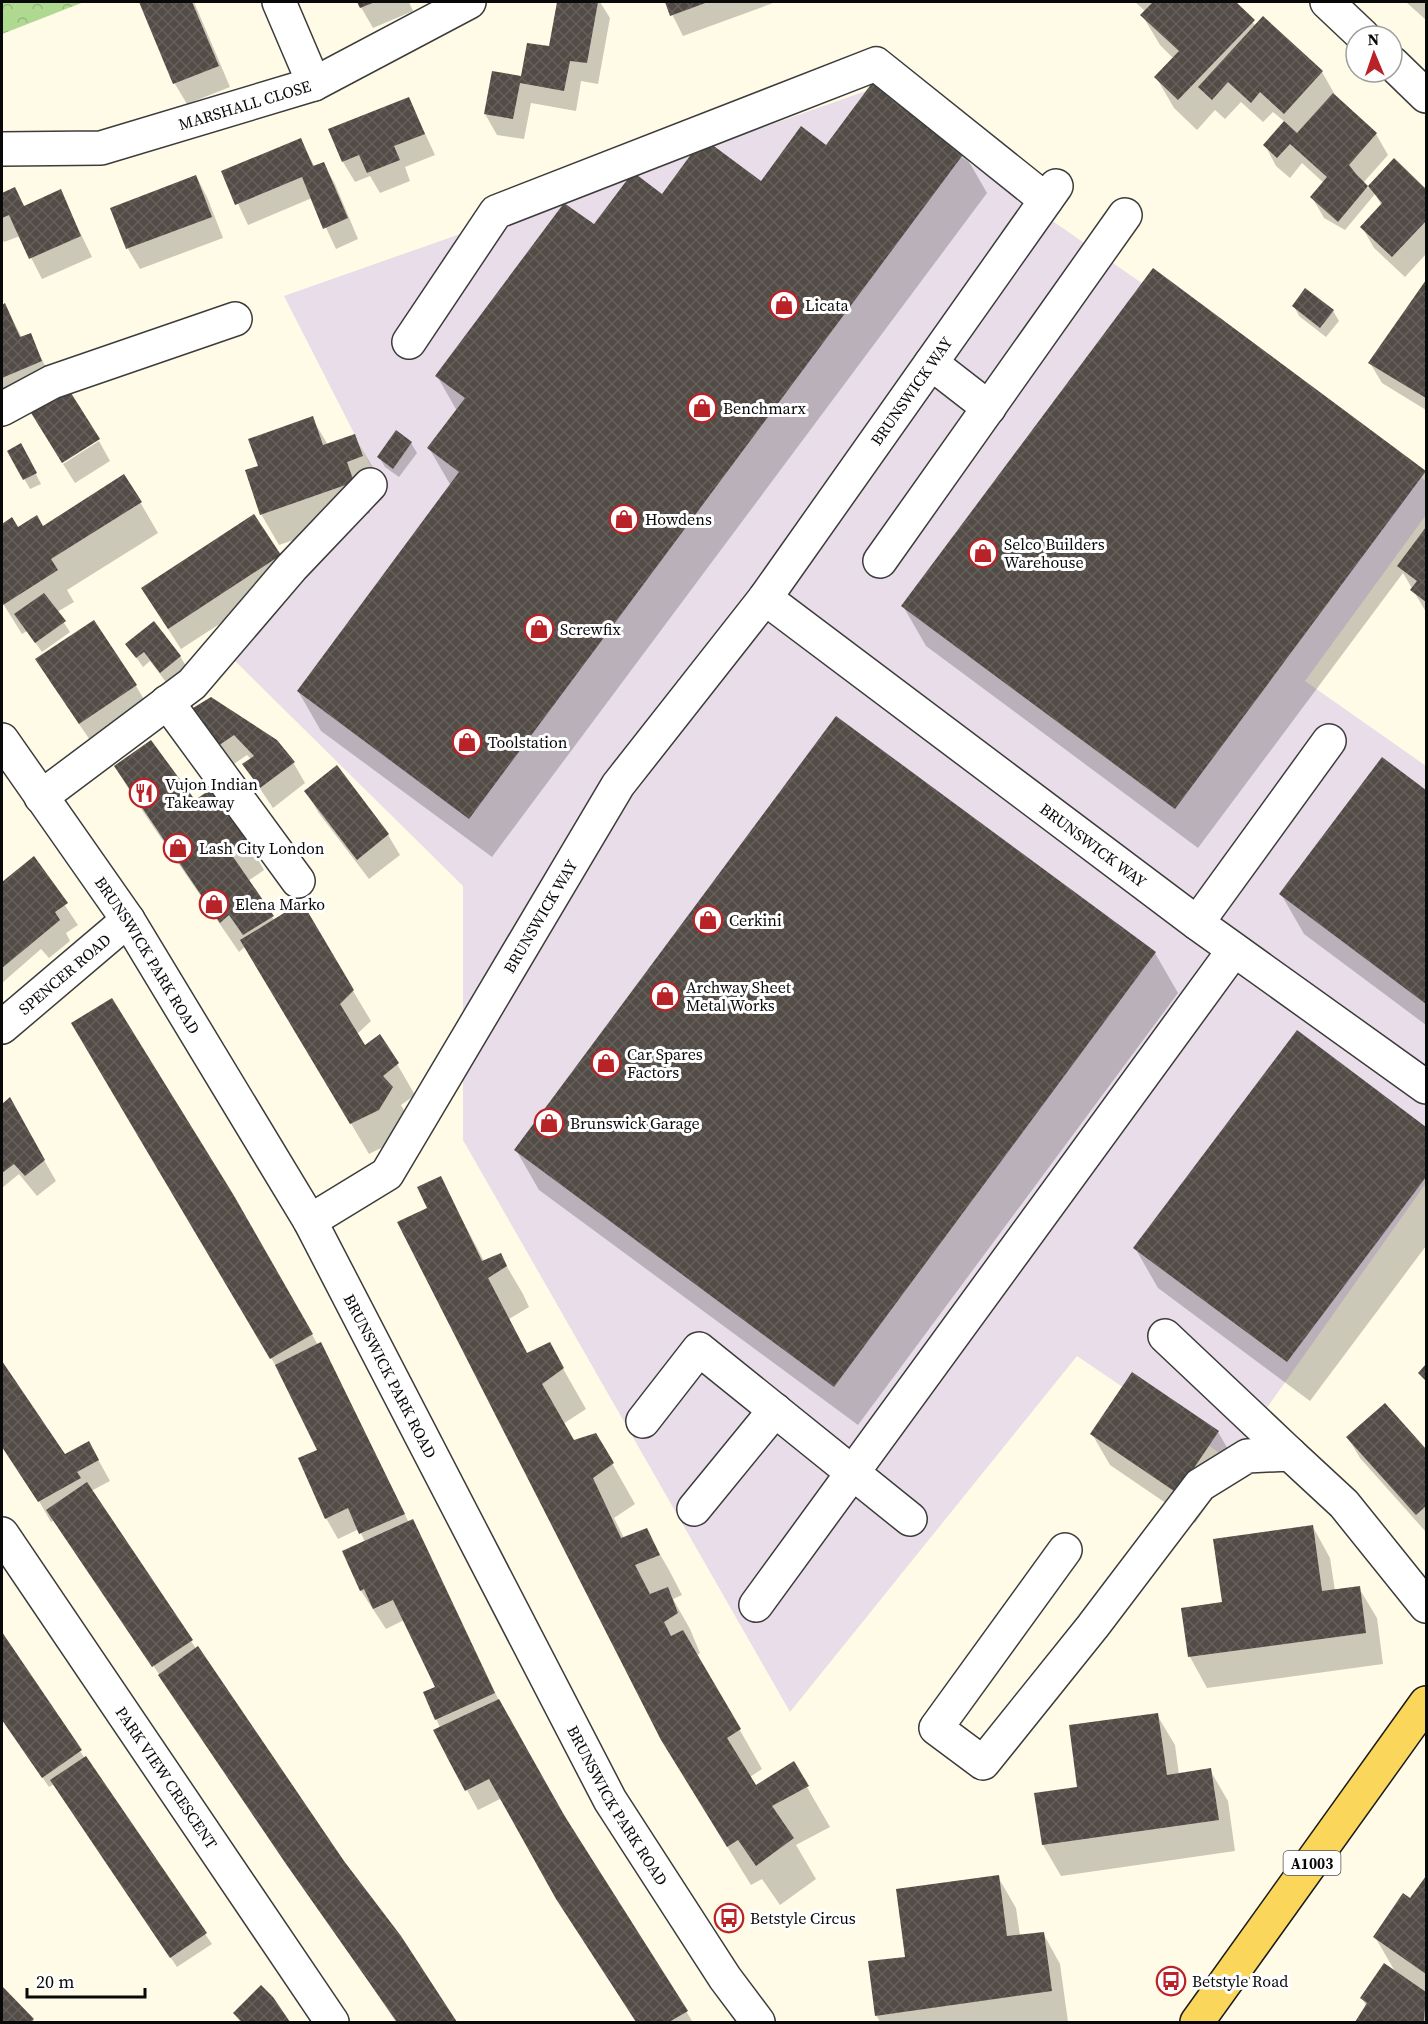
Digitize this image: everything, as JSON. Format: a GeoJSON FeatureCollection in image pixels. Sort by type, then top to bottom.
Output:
{"type":"FeatureCollection","features":[{"type":"Feature","properties":{"kind":"main road","name":"A1003"},"geometry":{"type":"LineString","coordinates":[[1197,2022],[1426,1703]]}},
{"type":"Feature","properties":{"kind":"street"},"geometry":{"type":"LineString","coordinates":[[279,2],[314,84]]}},
{"type":"Feature","properties":{"kind":"street","name":"MARSHALL CLOSE"},"geometry":{"type":"LineString","coordinates":[[2,149],[101,148],[314,84],[469,2]]}},
{"type":"Feature","properties":{"kind":"street"},"geometry":{"type":"LineString","coordinates":[[1327,2],[1350,24]]}},
{"type":"Feature","properties":{"kind":"street","name":"BRUNSWICK WAY"},"geometry":{"type":"LineString","coordinates":[[310,1221],[387,1174],[618,784],[765,598],[1051,193],[876,64],[496,212],[409,342]]}},
{"type":"Feature","properties":{"kind":"street"},"geometry":{"type":"LineString","coordinates":[[1404,75],[1426,96]]}},
{"type":"Feature","properties":{"kind":"street"},"geometry":{"type":"LineString","coordinates":[[880,561],[1125,215]]}},
{"type":"Feature","properties":{"kind":"street"},"geometry":{"type":"LineString","coordinates":[[2,409],[52,382],[235,319]]}},
{"type":"Feature","properties":{"kind":"street"},"geometry":{"type":"LineString","coordinates":[[931,363],[989,408]]}},
{"type":"Feature","properties":{"kind":"street"},"geometry":{"type":"LineString","coordinates":[[41,797],[192,684],[292,567],[370,485]]}},
{"type":"Feature","properties":{"kind":"street","name":"BRUNSWICK WAY"},"geometry":{"type":"LineString","coordinates":[[765,598],[1197,923],[1426,1087]]}},
{"type":"Feature","properties":{"kind":"street"},"geometry":{"type":"LineString","coordinates":[[168,702],[298,881]]}},
{"type":"Feature","properties":{"kind":"street","name":"BRUNSWICK PARK ROAD"},"geometry":{"type":"LineString","coordinates":[[2,740],[128,920],[310,1221],[609,1800],[725,1978],[758,2022]]}},
{"type":"Feature","properties":{"kind":"street"},"geometry":{"type":"LineString","coordinates":[[1197,923],[1329,741]]}},
{"type":"Feature","properties":{"kind":"street","name":"SPENCER ROAD"},"geometry":{"type":"LineString","coordinates":[[2,1027],[128,920]]}},
{"type":"Feature","properties":{"kind":"street"},"geometry":{"type":"LineString","coordinates":[[756,1605],[854,1474],[1234,950]]}},
{"type":"Feature","properties":{"kind":"street"},"geometry":{"type":"LineString","coordinates":[[1165,1336],[1344,1504],[1426,1606]]}},
{"type":"Feature","properties":{"kind":"street"},"geometry":{"type":"LineString","coordinates":[[643,1421],[699,1348],[910,1519]]}},
{"type":"Feature","properties":{"kind":"street"},"geometry":{"type":"LineString","coordinates":[[694,1509],[775,1410]]}},
{"type":"Feature","properties":{"kind":"street"},"geometry":{"type":"LineString","coordinates":[[1065,1550],[936,1728],[983,1763],[1093,1626],[1200,1485],[1247,1456],[1290,1454]]}},
{"type":"Feature","properties":{"kind":"street","name":"PARK VIEW CRESCENT"},"geometry":{"type":"LineString","coordinates":[[2,1533],[332,2022]]}},
{"type":"Feature","properties":{"kind":"shaded area"},"geometry":{"type":"Polygon","coordinates":[[[866,91],[1426,481],[1426,515],[1305,681],[1426,766],[1426,1183],[1230,1460],[1077,1356],[790,1712],[463,1140],[463,886],[235,661],[383,490],[284,296],[866,91]]]}},
{"type":"Feature","properties":{"kind":"green space"},"geometry":{"type":"Polygon","coordinates":[[[2,2],[84,2],[2,34],[2,2]]]}},
{"type":"Feature","properties":{"kind":"building"},"geometry":{"type":"Polygon","coordinates":[[[139,2],[192,2],[219,66],[173,84],[139,2]]]}},
{"type":"Feature","properties":{"kind":"building"},"geometry":{"type":"Polygon","coordinates":[[[357,2],[375,2],[360,8],[357,2]]]}},
{"type":"Feature","properties":{"kind":"building"},"geometry":{"type":"Polygon","coordinates":[[[557,2],[598,2],[587,63],[570,61],[564,91],[520,83],[513,119],[484,114],[492,71],[521,76],[527,43],[549,46],[557,2]]]}},
{"type":"Feature","properties":{"kind":"building"},"geometry":{"type":"Polygon","coordinates":[[[665,2],[708,2],[670,16],[665,2]]]}},
{"type":"Feature","properties":{"kind":"building"},"geometry":{"type":"Polygon","coordinates":[[[1153,2],[1236,2],[1255,20],[1178,100],[1154,77],[1179,51],[1140,15],[1153,2]]]}},
{"type":"Feature","properties":{"kind":"building"},"geometry":{"type":"Polygon","coordinates":[[[1263,16],[1323,71],[1284,114],[1260,92],[1251,103],[1228,82],[1212,100],[1198,87],[1263,16]]]}},
{"type":"Feature","properties":{"kind":"building"},"geometry":{"type":"Polygon","coordinates":[[[872,83],[965,152],[469,819],[297,691],[459,472],[427,448],[465,398],[435,376],[564,203],[594,224],[633,172],[662,194],[703,138],[761,181],[801,126],[826,145],[872,83]]]}},
{"type":"Feature","properties":{"kind":"building"},"geometry":{"type":"Polygon","coordinates":[[[1333,93],[1377,133],[1349,165],[1368,186],[1338,222],[1310,197],[1327,177],[1290,144],[1277,158],[1263,145],[1284,121],[1297,133],[1333,93]]]}},
{"type":"Feature","properties":{"kind":"building"},"geometry":{"type":"Polygon","coordinates":[[[409,97],[425,134],[394,146],[400,160],[367,173],[359,155],[342,162],[328,129],[409,97]]]}},
{"type":"Feature","properties":{"kind":"building"},"geometry":{"type":"Polygon","coordinates":[[[301,138],[313,166],[324,162],[348,218],[323,229],[302,177],[235,205],[221,171],[301,138]]]}},
{"type":"Feature","properties":{"kind":"building"},"geometry":{"type":"Polygon","coordinates":[[[1394,158],[1426,189],[1426,221],[1392,257],[1360,227],[1382,203],[1368,186],[1394,158]]]}},
{"type":"Feature","properties":{"kind":"building"},"geometry":{"type":"Polygon","coordinates":[[[196,175],[212,217],[126,249],[110,208],[196,175]]]}},
{"type":"Feature","properties":{"kind":"building"},"geometry":{"type":"Polygon","coordinates":[[[15,187],[24,206],[61,189],[81,236],[29,259],[9,215],[2,218],[2,193],[15,187]]]}},
{"type":"Feature","properties":{"kind":"building"},"geometry":{"type":"Polygon","coordinates":[[[1153,268],[1426,471],[1175,809],[901,606],[1153,268]]]}},
{"type":"Feature","properties":{"kind":"building"},"geometry":{"type":"Polygon","coordinates":[[[1426,280],[1426,398],[1368,363],[1426,280]]]}},
{"type":"Feature","properties":{"kind":"building"},"geometry":{"type":"Polygon","coordinates":[[[1305,288],[1334,310],[1320,328],[1292,306],[1305,288]]]}},
{"type":"Feature","properties":{"kind":"building"},"geometry":{"type":"Polygon","coordinates":[[[5,303],[20,337],[31,333],[42,361],[2,378],[2,305],[5,303]]]}},
{"type":"Feature","properties":{"kind":"building"},"geometry":{"type":"Polygon","coordinates":[[[66,385],[100,439],[62,463],[28,408],[66,385]]]}},
{"type":"Feature","properties":{"kind":"building"},"geometry":{"type":"Polygon","coordinates":[[[313,416],[323,445],[355,434],[363,456],[347,462],[354,482],[260,515],[245,470],[258,466],[248,439],[313,416]]]}},
{"type":"Feature","properties":{"kind":"building"},"geometry":{"type":"Polygon","coordinates":[[[396,430],[412,442],[393,469],[377,457],[396,430]]]}},
{"type":"Feature","properties":{"kind":"building"},"geometry":{"type":"Polygon","coordinates":[[[21,443],[37,473],[23,480],[7,451],[21,443]]]}},
{"type":"Feature","properties":{"kind":"building"},"geometry":{"type":"Polygon","coordinates":[[[124,474],[142,502],[51,559],[58,570],[3,605],[2,524],[12,517],[18,527],[37,515],[43,526],[124,474]]]}},
{"type":"Feature","properties":{"kind":"building"},"geometry":{"type":"Polygon","coordinates":[[[254,514],[281,555],[168,629],[141,588],[254,514]]]}},
{"type":"Feature","properties":{"kind":"building"},"geometry":{"type":"Polygon","coordinates":[[[1426,527],[1426,602],[1410,590],[1417,581],[1397,566],[1426,527]]]}},
{"type":"Feature","properties":{"kind":"building"},"geometry":{"type":"Polygon","coordinates":[[[44,593],[66,621],[35,643],[14,614],[44,593]]]}},
{"type":"Feature","properties":{"kind":"building"},"geometry":{"type":"Polygon","coordinates":[[[94,620],[137,685],[79,724],[35,659],[94,620]]]}},
{"type":"Feature","properties":{"kind":"building"},"geometry":{"type":"Polygon","coordinates":[[[154,621],[181,656],[160,673],[144,652],[136,658],[125,644],[154,621]]]}},
{"type":"Feature","properties":{"kind":"building"},"geometry":{"type":"Polygon","coordinates":[[[211,697],[277,740],[295,762],[260,788],[242,764],[254,756],[234,735],[215,748],[188,711],[211,697]]]}},
{"type":"Feature","properties":{"kind":"building"},"geometry":{"type":"Polygon","coordinates":[[[836,716],[1156,952],[834,1387],[514,1150],[836,716]]]}},
{"type":"Feature","properties":{"kind":"building"},"geometry":{"type":"Polygon","coordinates":[[[151,740],[195,800],[214,787],[248,838],[229,851],[274,916],[243,935],[229,915],[220,923],[114,766],[151,740]]]}},
{"type":"Feature","properties":{"kind":"building"},"geometry":{"type":"Polygon","coordinates":[[[1382,757],[1426,790],[1426,1004],[1279,894],[1382,757]]]}},
{"type":"Feature","properties":{"kind":"building"},"geometry":{"type":"Polygon","coordinates":[[[337,765],[389,834],[357,860],[304,791],[337,765]]]}},
{"type":"Feature","properties":{"kind":"building"},"geometry":{"type":"Polygon","coordinates":[[[34,856],[68,903],[55,912],[60,920],[2,968],[2,882],[34,856]]]}},
{"type":"Feature","properties":{"kind":"building"},"geometry":{"type":"Polygon","coordinates":[[[302,902],[354,990],[340,1004],[365,1045],[380,1034],[399,1063],[383,1076],[393,1087],[379,1110],[350,1124],[240,940],[302,902]]]}},
{"type":"Feature","properties":{"kind":"building"},"geometry":{"type":"Polygon","coordinates":[[[112,998],[233,1194],[313,1334],[270,1359],[71,1023],[112,998]]]}},
{"type":"Feature","properties":{"kind":"building"},"geometry":{"type":"Polygon","coordinates":[[[1297,1030],[1426,1127],[1426,1177],[1287,1362],[1133,1248],[1297,1030]]]}},
{"type":"Feature","properties":{"kind":"building"},"geometry":{"type":"Polygon","coordinates":[[[10,1097],[45,1160],[25,1176],[14,1164],[2,1173],[2,1104],[10,1097]]]}},
{"type":"Feature","properties":{"kind":"building"},"geometry":{"type":"Polygon","coordinates":[[[441,1176],[482,1261],[501,1253],[507,1266],[488,1278],[527,1353],[550,1342],[564,1368],[542,1384],[574,1440],[596,1433],[614,1463],[593,1478],[621,1538],[647,1528],[660,1555],[635,1565],[650,1594],[668,1587],[678,1613],[664,1622],[671,1636],[683,1630],[741,1729],[727,1738],[756,1785],[794,1761],[809,1786],[772,1806],[794,1838],[756,1866],[738,1840],[727,1847],[661,1740],[397,1222],[427,1208],[417,1187],[441,1176]]]}},
{"type":"Feature","properties":{"kind":"building"},"geometry":{"type":"Polygon","coordinates":[[[321,1342],[405,1514],[359,1534],[348,1508],[325,1519],[298,1458],[317,1450],[275,1365],[321,1342]]]}},
{"type":"Feature","properties":{"kind":"building"},"geometry":{"type":"Polygon","coordinates":[[[2,1361],[65,1454],[89,1441],[99,1460],[77,1472],[81,1478],[38,1502],[2,1447],[2,1361]]]}},
{"type":"Feature","properties":{"kind":"building"},"geometry":{"type":"Polygon","coordinates":[[[1426,1364],[1426,1381],[1418,1373],[1426,1364]]]}},
{"type":"Feature","properties":{"kind":"building"},"geometry":{"type":"Polygon","coordinates":[[[1132,1372],[1219,1431],[1177,1493],[1090,1434],[1132,1372]]]}},
{"type":"Feature","properties":{"kind":"building"},"geometry":{"type":"Polygon","coordinates":[[[1385,1403],[1426,1449],[1426,1506],[1416,1515],[1346,1437],[1385,1403]]]}},
{"type":"Feature","properties":{"kind":"building"},"geometry":{"type":"Polygon","coordinates":[[[87,1482],[193,1640],[152,1667],[46,1510],[87,1482]]]}},
{"type":"Feature","properties":{"kind":"building"},"geometry":{"type":"Polygon","coordinates":[[[413,1519],[495,1693],[435,1720],[423,1692],[435,1687],[393,1600],[373,1609],[364,1589],[360,1591],[342,1551],[413,1519]]]}},
{"type":"Feature","properties":{"kind":"building"},"geometry":{"type":"Polygon","coordinates":[[[1313,1525],[1322,1591],[1360,1586],[1366,1633],[1188,1657],[1181,1608],[1222,1602],[1213,1539],[1313,1525]]]}},
{"type":"Feature","properties":{"kind":"building"},"geometry":{"type":"Polygon","coordinates":[[[2,1632],[82,1750],[42,1778],[2,1720],[2,1632]]]}},
{"type":"Feature","properties":{"kind":"building"},"geometry":{"type":"Polygon","coordinates":[[[198,1646],[344,1861],[401,1936],[457,2022],[397,2022],[286,1864],[158,1675],[198,1646]]]}},
{"type":"Feature","properties":{"kind":"building"},"geometry":{"type":"Polygon","coordinates":[[[499,1699],[564,1815],[688,2011],[669,2022],[636,2022],[556,1899],[489,1779],[465,1791],[449,1761],[433,1730],[499,1699]]]}},
{"type":"Feature","properties":{"kind":"building"},"geometry":{"type":"Polygon","coordinates":[[[1158,1713],[1167,1775],[1211,1768],[1219,1820],[1042,1845],[1034,1793],[1077,1787],[1069,1725],[1158,1713]]]}},
{"type":"Feature","properties":{"kind":"building"},"geometry":{"type":"Polygon","coordinates":[[[86,1756],[207,1933],[170,1958],[50,1780],[86,1756]]]}},
{"type":"Feature","properties":{"kind":"building"},"geometry":{"type":"Polygon","coordinates":[[[999,1875],[1007,1936],[1044,1932],[1052,1991],[875,2016],[868,1961],[905,1957],[896,1889],[999,1875]]]}},
{"type":"Feature","properties":{"kind":"building"},"geometry":{"type":"Polygon","coordinates":[[[1426,1876],[1426,1974],[1373,1937],[1403,1893],[1410,1898],[1426,1876]]]}},
{"type":"Feature","properties":{"kind":"building"},"geometry":{"type":"Polygon","coordinates":[[[1384,1963],[1426,1992],[1424,2022],[1355,2022],[1367,2003],[1360,1998],[1384,1963]]]}},
{"type":"Feature","properties":{"kind":"building"},"geometry":{"type":"Polygon","coordinates":[[[261,1985],[273,1997],[290,2022],[242,2022],[233,2013],[261,1985]]]}},
{"type":"Feature","properties":{"kind":"building"},"geometry":{"type":"Polygon","coordinates":[[[2,1986],[34,2019],[31,2022],[2,2022],[2,1986]]]}},
{"type":"Feature","properties":{"kind":"place","name":"Licata"},"geometry":{"type":"Point","coordinates":[784,305]}},
{"type":"Feature","properties":{"kind":"place","name":"Benchmarx"},"geometry":{"type":"Point","coordinates":[702,408]}},
{"type":"Feature","properties":{"kind":"place","name":"Howdens"},"geometry":{"type":"Point","coordinates":[624,519]}},
{"type":"Feature","properties":{"kind":"place","name":"Selco Builders Warehouse"},"geometry":{"type":"Point","coordinates":[983,553]}},
{"type":"Feature","properties":{"kind":"place","name":"Screwfix"},"geometry":{"type":"Point","coordinates":[539,629]}},
{"type":"Feature","properties":{"kind":"place","name":"Toolstation"},"geometry":{"type":"Point","coordinates":[467,742]}},
{"type":"Feature","properties":{"kind":"place","name":"Vujon Indian Takeaway"},"geometry":{"type":"Point","coordinates":[144,793]}},
{"type":"Feature","properties":{"kind":"place","name":"Lash City London"},"geometry":{"type":"Point","coordinates":[178,848]}},
{"type":"Feature","properties":{"kind":"place","name":"Elena Marko"},"geometry":{"type":"Point","coordinates":[214,904]}},
{"type":"Feature","properties":{"kind":"place","name":"Cerkini"},"geometry":{"type":"Point","coordinates":[708,920]}},
{"type":"Feature","properties":{"kind":"place","name":"Archway Sheet Metal Works"},"geometry":{"type":"Point","coordinates":[665,996]}},
{"type":"Feature","properties":{"kind":"place","name":"Car Spares Factors"},"geometry":{"type":"Point","coordinates":[606,1063]}},
{"type":"Feature","properties":{"kind":"place","name":"Brunswick Garage"},"geometry":{"type":"Point","coordinates":[549,1123]}},
{"type":"Feature","properties":{"kind":"place","name":"Betstyle Circus"},"geometry":{"type":"Point","coordinates":[729,1918]}},
{"type":"Feature","properties":{"kind":"place","name":"Betstyle Road"},"geometry":{"type":"Point","coordinates":[1171,1981]}}]}
